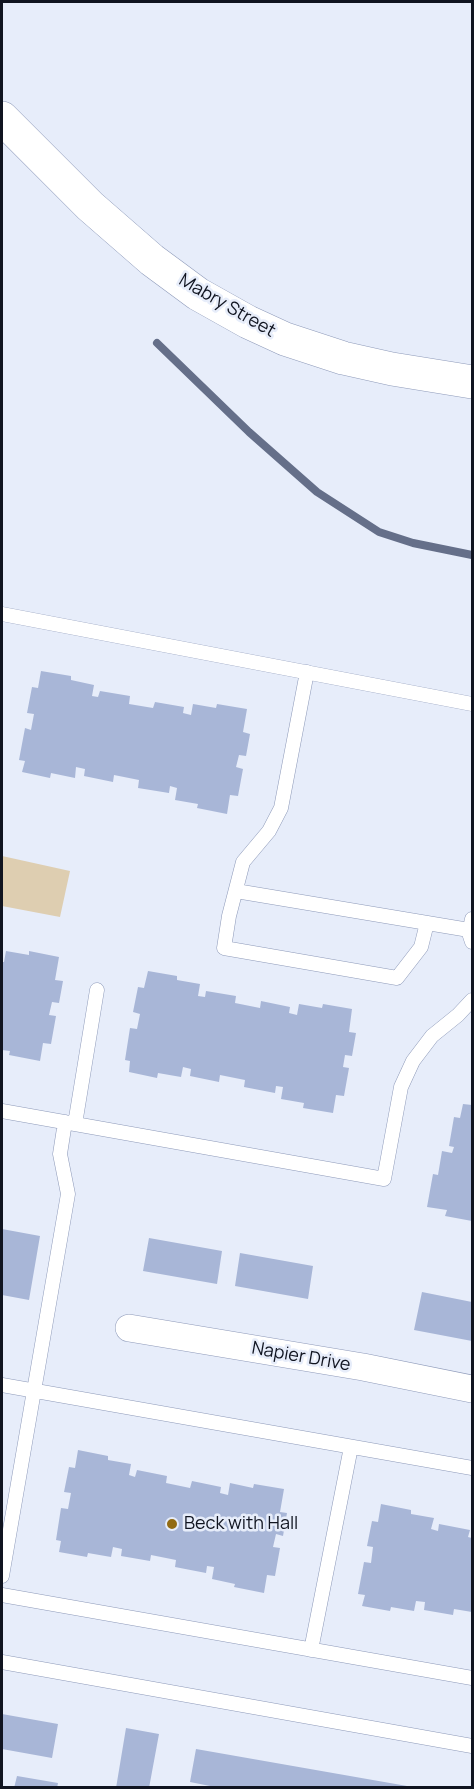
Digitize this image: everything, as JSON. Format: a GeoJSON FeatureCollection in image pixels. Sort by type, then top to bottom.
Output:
{"type":"FeatureCollection","features":[{"type":"Feature","properties":{"kind":"street","name":"Mabry Street"},"geometry":{"type":"LineString","coordinates":[[2,118],[90,206],[152,260],[198,294],[248,322],[285,339],[343,358],[472,382]]}},
{"type":"Feature","properties":{"kind":"street","name":"Napier Drive"},"geometry":{"type":"LineString","coordinates":[[129,1328],[363,1367],[472,1389]]}},
{"type":"Feature","properties":{"kind":"lane"},"geometry":{"type":"LineString","coordinates":[[2,614],[472,704]]}},
{"type":"Feature","properties":{"kind":"lane"},"geometry":{"type":"LineString","coordinates":[[307,672],[281,808],[269,831],[243,861],[224,948],[398,978],[421,947],[427,923]]}},
{"type":"Feature","properties":{"kind":"lane"},"geometry":{"type":"LineString","coordinates":[[236,891],[472,930]]}},
{"type":"Feature","properties":{"kind":"lane"},"geometry":{"type":"LineString","coordinates":[[2,1575],[68,1194],[60,1154],[70,1123],[97,990]]}},
{"type":"Feature","properties":{"kind":"lane"},"geometry":{"type":"LineString","coordinates":[[2,1111],[384,1179],[401,1087],[413,1061],[432,1036],[458,1016],[472,1000]]}},
{"type":"Feature","properties":{"kind":"lane"},"geometry":{"type":"LineString","coordinates":[[2,1385],[472,1468]]}},
{"type":"Feature","properties":{"kind":"lane"},"geometry":{"type":"LineString","coordinates":[[311,1650],[351,1447]]}},
{"type":"Feature","properties":{"kind":"lane"},"geometry":{"type":"LineString","coordinates":[[2,1595],[472,1678]]}},
{"type":"Feature","properties":{"kind":"lane"},"geometry":{"type":"LineString","coordinates":[[2,1662],[472,1746]]}},
{"type":"Feature","properties":{"kind":"shaded area"},"geometry":{"type":"Polygon","coordinates":[[[2,856],[70,871],[60,917],[2,906],[2,856]]]}},
{"type":"Feature","properties":{"kind":"building"},"geometry":{"type":"Polygon","coordinates":[[[41,671],[71,676],[71,680],[94,685],[92,696],[98,697],[100,691],[130,696],[129,704],[153,708],[155,702],[184,707],[183,713],[191,715],[193,704],[216,708],[217,704],[247,709],[243,732],[250,734],[246,756],[239,755],[236,767],[243,769],[238,796],[230,795],[227,814],[197,808],[198,804],[175,800],[177,788],[170,786],[169,793],[138,788],[139,780],[114,775],[113,782],[84,776],[85,769],[76,767],[75,778],[51,773],[50,778],[22,772],[25,761],[19,760],[25,728],[31,730],[34,714],[27,713],[32,687],[38,688],[41,671]]]}},
{"type":"Feature","properties":{"kind":"building"},"geometry":{"type":"Polygon","coordinates":[[[6,951],[29,955],[29,951],[59,957],[55,980],[63,981],[59,1003],[52,1002],[49,1015],[56,1016],[51,1044],[43,1043],[40,1061],[9,1055],[10,1051],[2,1050],[2,962],[4,962],[6,951]]]}},
{"type":"Feature","properties":{"kind":"building"},"geometry":{"type":"Polygon","coordinates":[[[148,971],[177,976],[177,980],[200,984],[198,996],[205,997],[206,991],[236,996],[235,1003],[260,1008],[261,1001],[290,1007],[289,1013],[297,1015],[299,1004],[322,1008],[323,1004],[352,1009],[349,1032],[356,1033],[352,1056],[345,1055],[343,1067],[349,1068],[344,1096],[336,1095],[333,1113],[303,1108],[304,1103],[281,1099],[283,1087],[276,1086],[275,1093],[244,1087],[245,1080],[220,1075],[219,1082],[190,1076],[191,1069],[183,1067],[181,1077],[158,1073],[157,1078],[129,1072],[130,1061],[125,1060],[130,1028],[137,1029],[140,1014],[133,1012],[138,987],[144,988],[148,971]]]}},
{"type":"Feature","properties":{"kind":"building"},"geometry":{"type":"Polygon","coordinates":[[[463,1104],[472,1105],[472,1221],[445,1216],[447,1210],[427,1207],[433,1174],[438,1175],[442,1151],[452,1153],[454,1147],[449,1146],[454,1117],[460,1118],[463,1104]]]}},
{"type":"Feature","properties":{"kind":"building"},"geometry":{"type":"Polygon","coordinates":[[[2,1229],[40,1236],[29,1300],[2,1295],[2,1229]]]}},
{"type":"Feature","properties":{"kind":"building"},"geometry":{"type":"Polygon","coordinates":[[[149,1238],[222,1251],[217,1284],[143,1271],[149,1238]]]}},
{"type":"Feature","properties":{"kind":"building"},"geometry":{"type":"Polygon","coordinates":[[[240,1253],[313,1266],[308,1299],[235,1286],[240,1253]]]}},
{"type":"Feature","properties":{"kind":"building"},"geometry":{"type":"Polygon","coordinates":[[[422,1292],[472,1302],[472,1341],[414,1330],[422,1292]]]}},
{"type":"Feature","properties":{"kind":"building","name":"Beck with Hall"},"geometry":{"type":"Polygon","coordinates":[[[78,1450],[108,1456],[108,1460],[131,1464],[129,1475],[135,1477],[137,1470],[167,1476],[166,1483],[190,1488],[192,1481],[221,1487],[220,1493],[228,1495],[230,1483],[253,1488],[254,1484],[284,1489],[280,1512],[287,1513],[283,1536],[276,1534],[273,1547],[280,1548],[275,1576],[267,1575],[264,1593],[234,1587],[235,1584],[212,1579],[214,1567],[207,1566],[206,1573],[175,1567],[176,1560],[151,1555],[150,1561],[121,1556],[122,1549],[113,1547],[111,1557],[88,1553],[87,1557],[59,1552],[61,1541],[56,1540],[61,1508],[68,1509],[71,1493],[64,1492],[69,1467],[75,1468],[78,1450]]]}},
{"type":"Feature","properties":{"kind":"building"},"geometry":{"type":"Polygon","coordinates":[[[381,1504],[411,1510],[411,1514],[434,1518],[431,1529],[438,1531],[439,1524],[470,1530],[468,1537],[472,1538],[472,1612],[454,1609],[453,1615],[424,1610],[425,1602],[416,1601],[414,1611],[391,1607],[390,1611],[362,1606],[365,1595],[358,1594],[364,1562],[371,1563],[373,1547],[367,1546],[372,1521],[378,1522],[381,1504]]]}},
{"type":"Feature","properties":{"kind":"building"},"geometry":{"type":"Polygon","coordinates":[[[2,1714],[58,1724],[52,1758],[2,1749],[2,1714]]]}},
{"type":"Feature","properties":{"kind":"building"},"geometry":{"type":"Polygon","coordinates":[[[126,1728],[159,1734],[149,1788],[116,1788],[126,1728]]]}},
{"type":"Feature","properties":{"kind":"building"},"geometry":{"type":"Polygon","coordinates":[[[196,1749],[407,1786],[407,1788],[220,1788],[190,1782],[196,1749]]]}},
{"type":"Feature","properties":{"kind":"building"},"geometry":{"type":"Polygon","coordinates":[[[17,1776],[58,1783],[57,1788],[14,1788],[17,1776]]]}},
{"type":"Feature","properties":{"kind":"waterway"},"geometry":{"type":"LineString","coordinates":[[157,343],[249,432],[317,492],[379,532],[413,543],[472,555]]}},
{"type":"Feature","properties":{"kind":"place","name":"Beck with Hall"},"geometry":{"type":"Point","coordinates":[172,1524]}}]}
